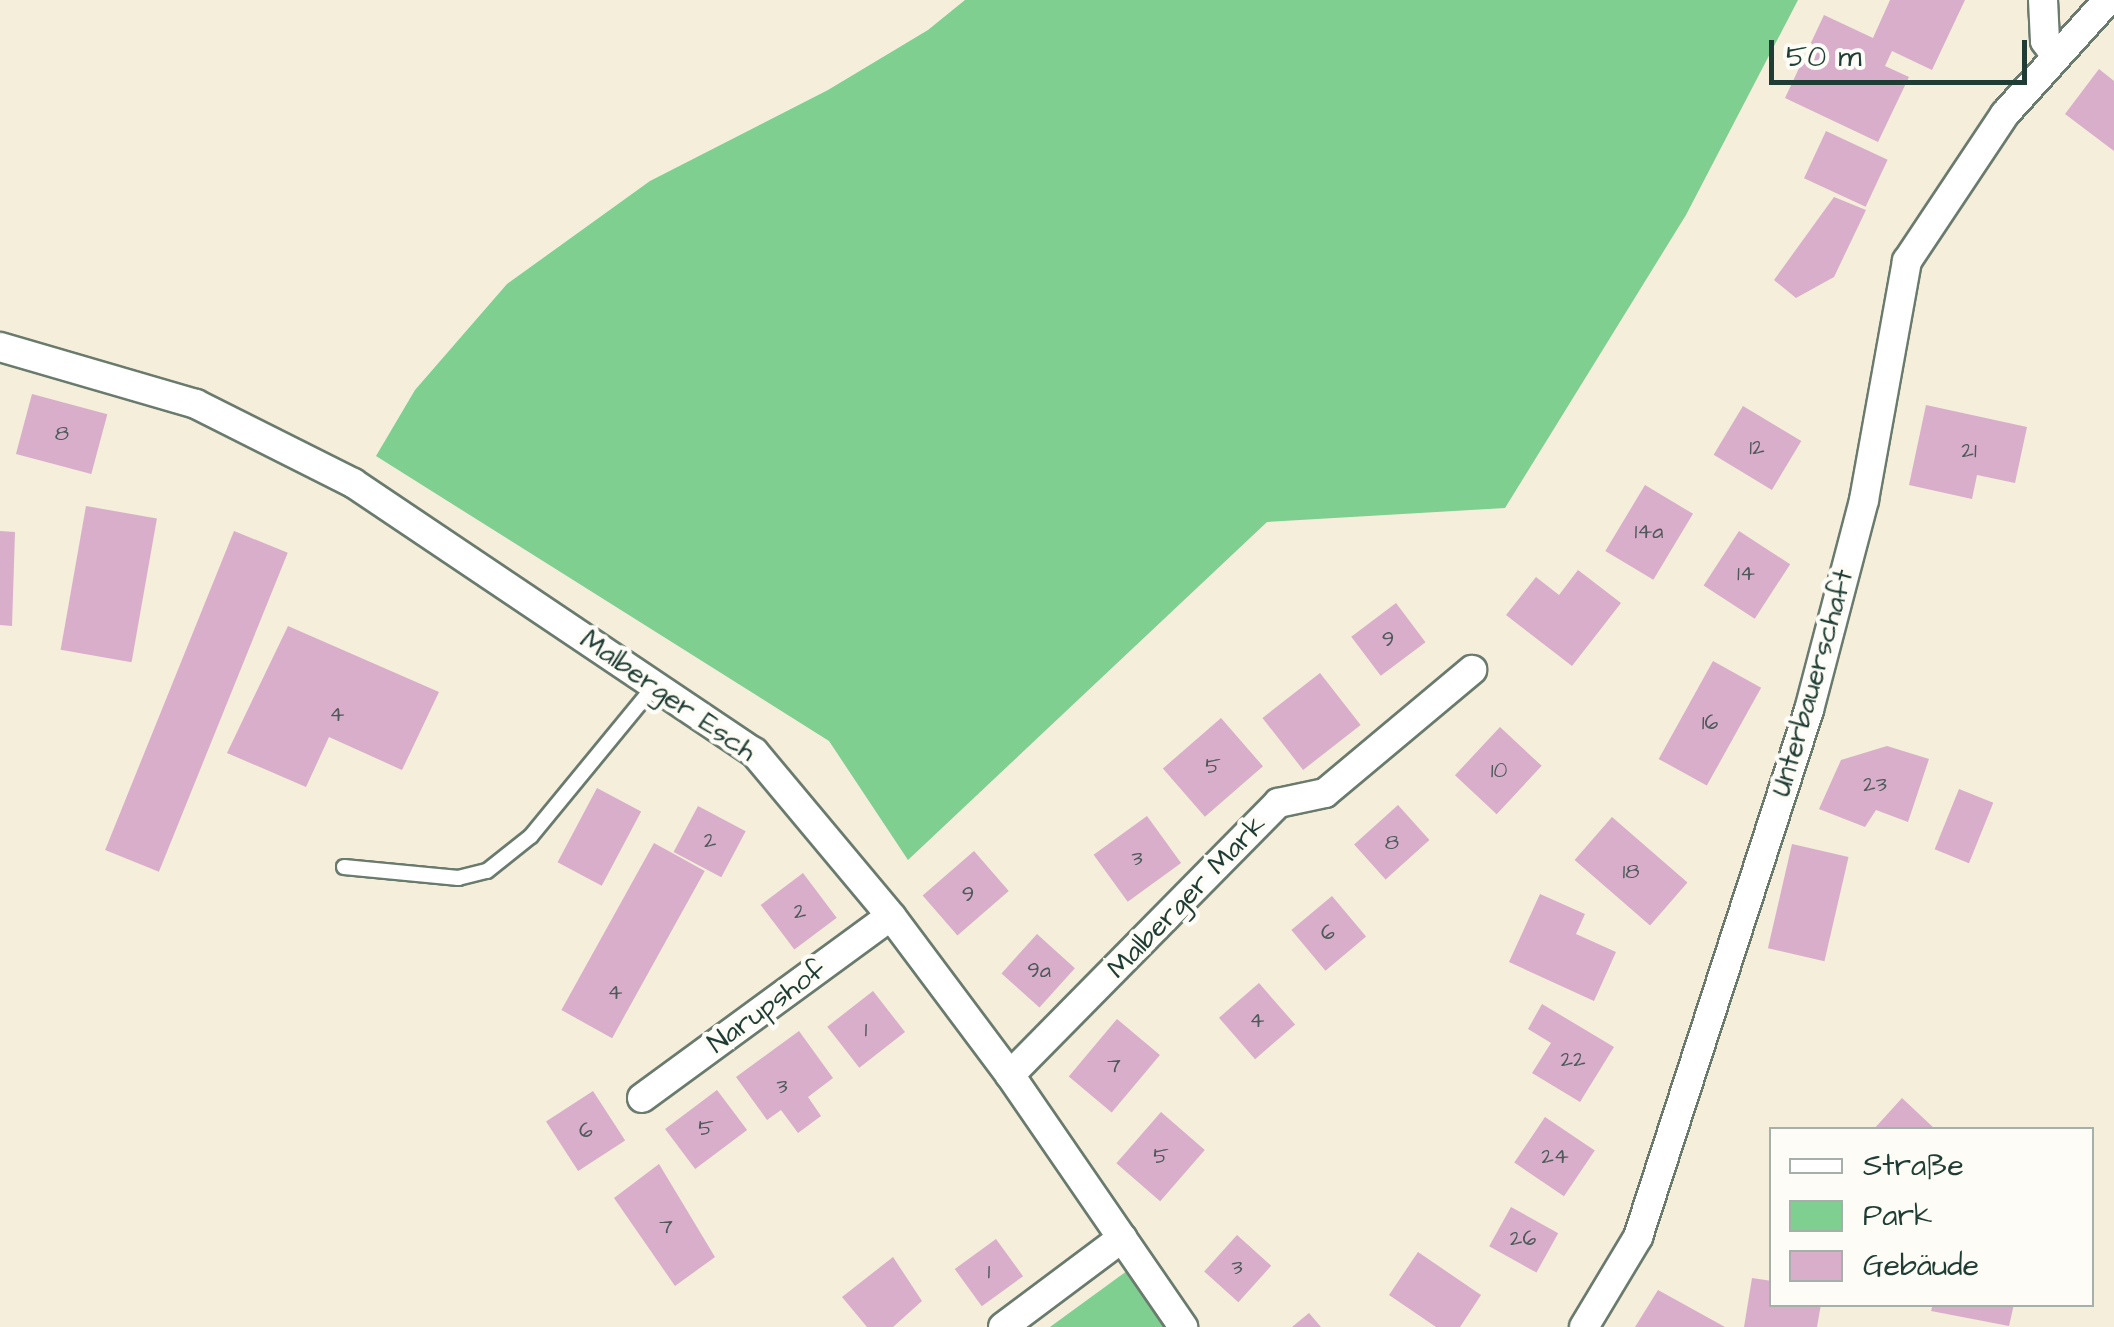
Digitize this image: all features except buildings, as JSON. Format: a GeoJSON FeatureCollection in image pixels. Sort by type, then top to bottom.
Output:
{"type":"FeatureCollection","features":[{"type":"Feature","properties":{"kind":"street"},"geometry":{"type":"LineString","coordinates":[[2043,0],[2045,41],[2056,56]]}},
{"type":"Feature","properties":{"kind":"street","name":"Unterbauerschaft"},"geometry":{"type":"LineString","coordinates":[[1584,1327],[1638,1237],[1809,710],[1864,500],[1906,260],[2005,114],[2108,0]]}},
{"type":"Feature","properties":{"kind":"street","name":"Malberger Esch"},"geometry":{"type":"LineString","coordinates":[[0,347],[196,404],[353,483],[754,752],[891,916],[1010,1074],[1183,1327]]}},
{"type":"Feature","properties":{"kind":"street","name":"Malberger Mark"},"geometry":{"type":"LineString","coordinates":[[1010,1074],[1278,803],[1325,793],[1472,670]]}},
{"type":"Feature","properties":{"kind":"street","name":"Narupshof"},"geometry":{"type":"LineString","coordinates":[[642,1098],[891,916]]}},
{"type":"Feature","properties":{"kind":"street"},"geometry":{"type":"LineString","coordinates":[[1003,1327],[1122,1238]]}},
{"type":"Feature","properties":{"kind":"lane"},"geometry":{"type":"LineString","coordinates":[[344,867],[458,878],[486,871],[531,836],[655,685]]}},
{"type":"Feature","properties":{"kind":"green space"},"geometry":{"type":"Polygon","coordinates":[[[965,0],[1798,0],[1686,215],[1505,508],[1267,522],[908,860],[829,741],[376,456],[415,390],[507,284],[650,181],[828,90],[928,30],[965,0]]]}},
{"type":"Feature","properties":{"kind":"green space"},"geometry":{"type":"Polygon","coordinates":[[[1131,1268],[1168,1327],[1050,1327],[1131,1268]]]}}]}
